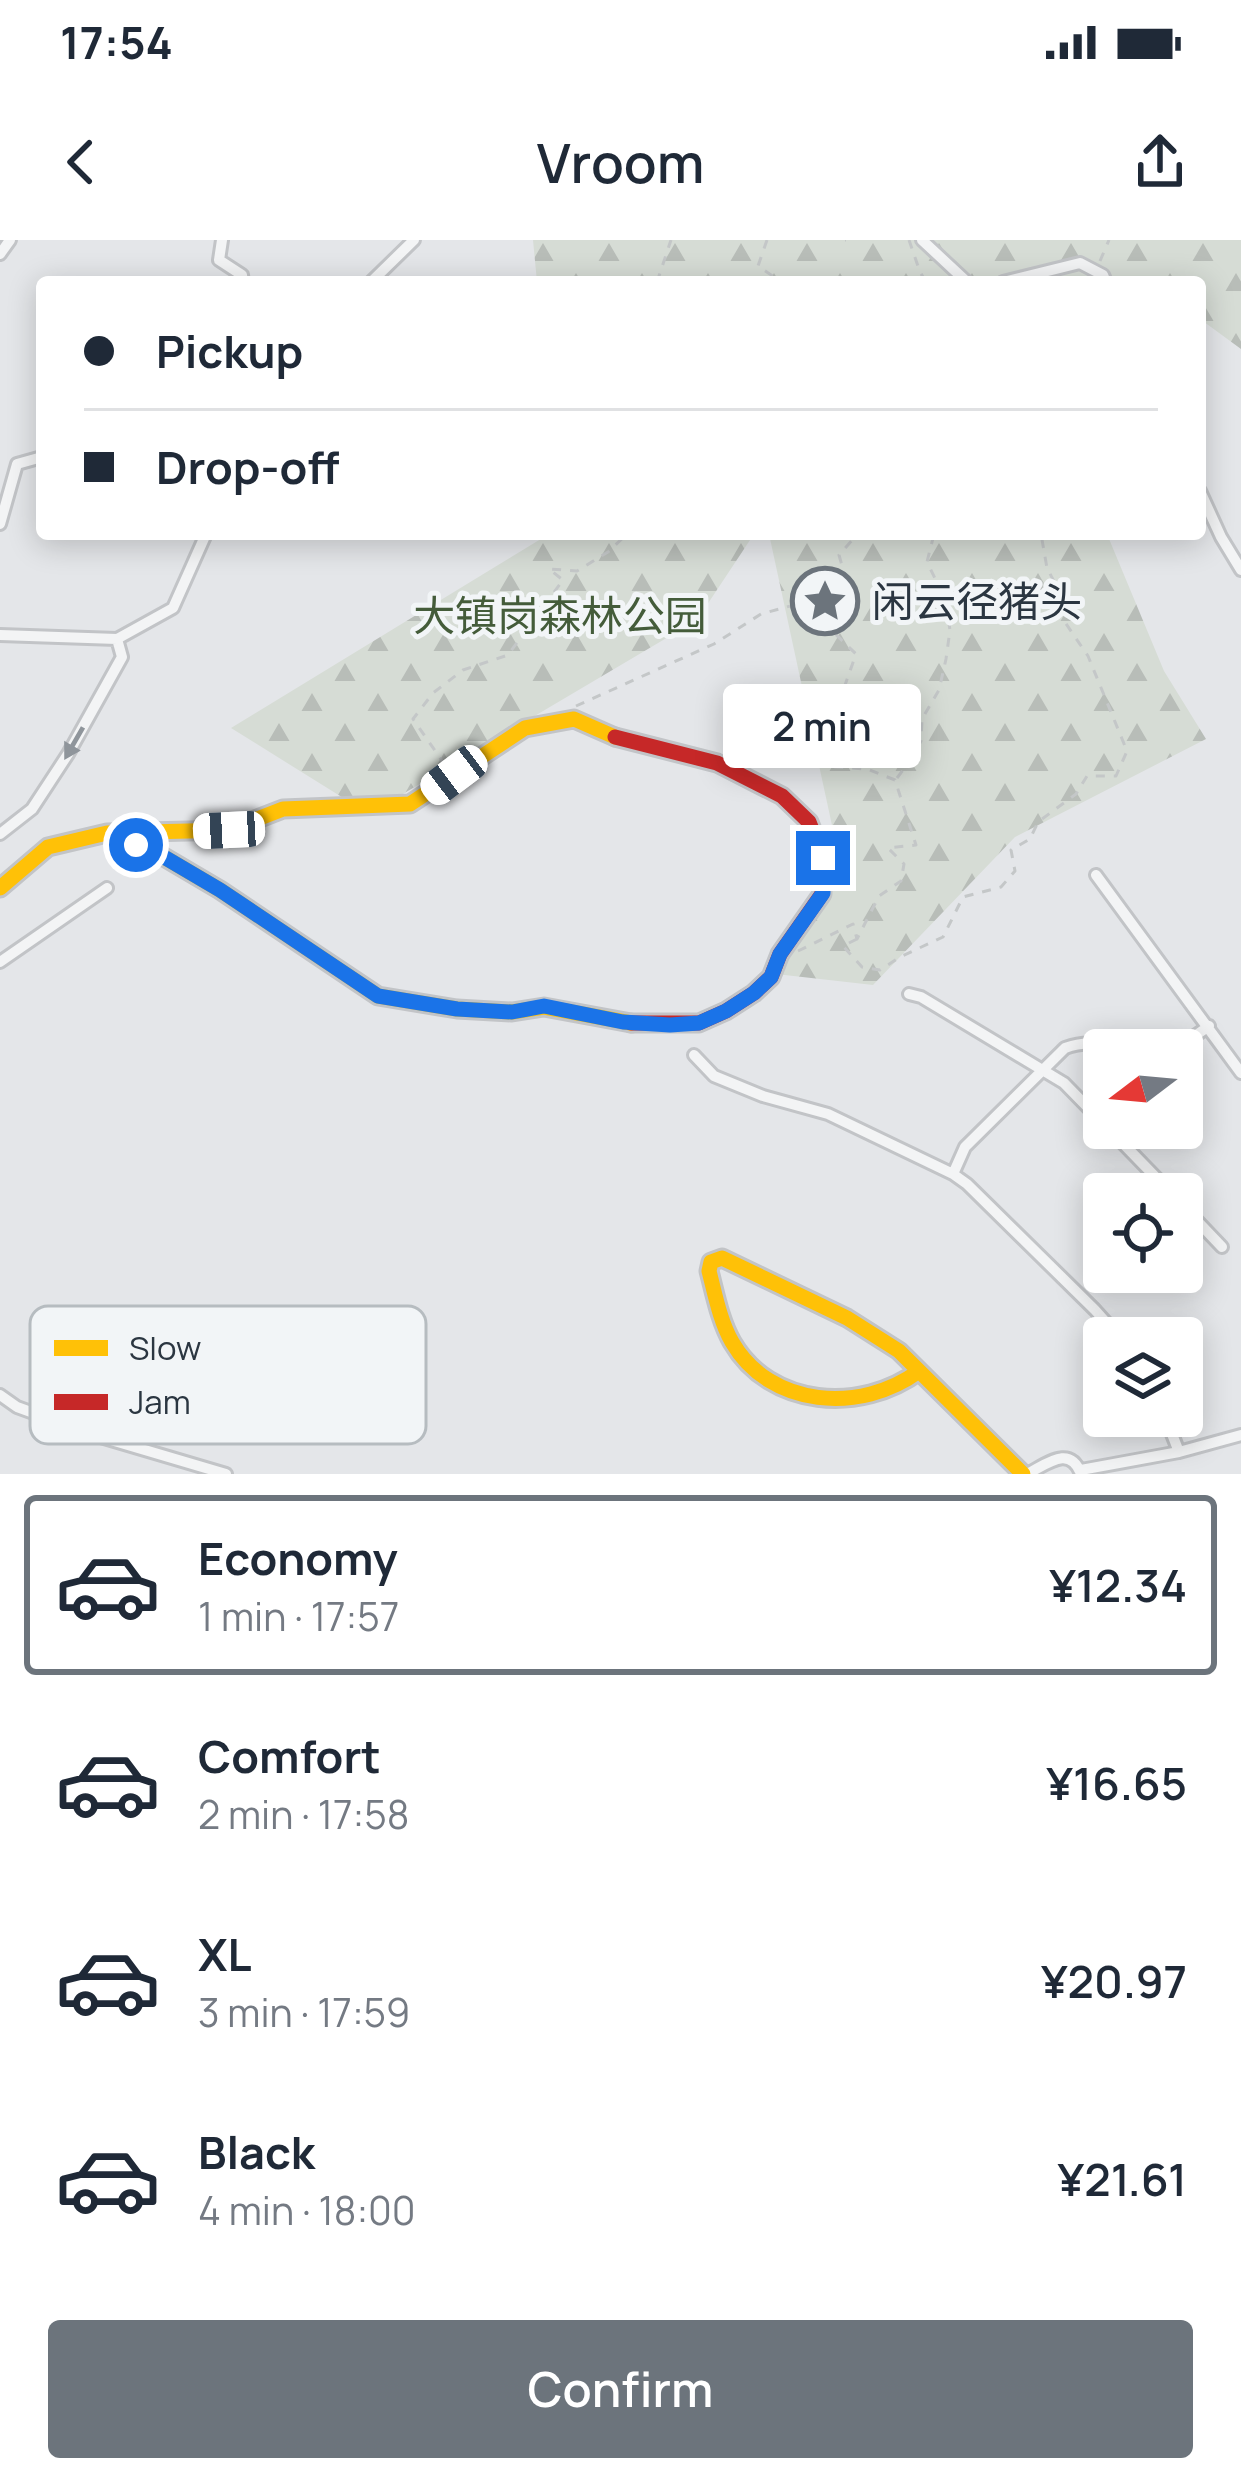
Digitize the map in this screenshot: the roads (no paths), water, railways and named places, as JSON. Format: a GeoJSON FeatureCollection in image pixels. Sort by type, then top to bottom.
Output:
{"type":"FeatureCollection","features":[{"type":"Feature","properties":{"kind":"street"},"geometry":{"type":"LineString","coordinates":[[0,254],[10,240]]}},
{"type":"Feature","properties":{"kind":"street"},"geometry":{"type":"LineString","coordinates":[[222,240],[219,260],[242,276]]}},
{"type":"Feature","properties":{"kind":"street"},"geometry":{"type":"LineString","coordinates":[[377,276],[414,240]]}},
{"type":"Feature","properties":{"kind":"street"},"geometry":{"type":"LineString","coordinates":[[922,240],[961,276]]}},
{"type":"Feature","properties":{"kind":"street"},"geometry":{"type":"LineString","coordinates":[[1028,276],[1081,263],[1103,276]]}},
{"type":"Feature","properties":{"kind":"street"},"geometry":{"type":"LineString","coordinates":[[0,524],[17,464],[36,459]]}},
{"type":"Feature","properties":{"kind":"street"},"geometry":{"type":"LineString","coordinates":[[1206,503],[1241,570]]}},
{"type":"Feature","properties":{"kind":"street"},"geometry":{"type":"LineString","coordinates":[[0,635],[117,639],[173,608],[203,540]]}},
{"type":"Feature","properties":{"kind":"street"},"geometry":{"type":"LineString","coordinates":[[0,834],[32,809],[68,754],[122,657],[117,639]]}},
{"type":"Feature","properties":{"kind":"street"},"geometry":{"type":"LineString","coordinates":[[0,888],[48,847],[107,833],[229,830],[283,809],[410,804],[525,728],[574,719],[608,735],[717,763],[782,796],[809,822],[823,858],[823,893],[780,954],[771,977],[726,1011],[699,1023],[623,1022],[544,1006],[512,1012],[457,1009],[378,996],[220,890],[164,857],[107,833]]}},
{"type":"Feature","properties":{"kind":"street"},"geometry":{"type":"LineString","coordinates":[[1096,875],[1241,1073]]}},
{"type":"Feature","properties":{"kind":"street"},"geometry":{"type":"LineString","coordinates":[[0,962],[107,888]]}},
{"type":"Feature","properties":{"kind":"street"},"geometry":{"type":"LineString","coordinates":[[909,994],[1043,1068],[1083,1102]]}},
{"type":"Feature","properties":{"kind":"street"},"geometry":{"type":"LineString","coordinates":[[1203,1030],[1209,1026]]}},
{"type":"Feature","properties":{"kind":"street"},"geometry":{"type":"LineString","coordinates":[[953,1174],[964,1148],[1065,1048],[1083,1042]]}},
{"type":"Feature","properties":{"kind":"street"},"geometry":{"type":"LineString","coordinates":[[694,1055],[714,1076],[827,1114],[953,1174],[1100,1317]]}},
{"type":"Feature","properties":{"kind":"street"},"geometry":{"type":"LineString","coordinates":[[1128,1149],[1152,1173]]}},
{"type":"Feature","properties":{"kind":"street"},"geometry":{"type":"LineString","coordinates":[[1203,1227],[1222,1246]]}},
{"type":"Feature","properties":{"kind":"street"},"geometry":{"type":"LineString","coordinates":[[919,1371],[893,1388],[846,1399],[818,1401],[789,1393],[744,1359],[730,1338],[709,1271],[711,1262],[722,1258],[847,1318],[899,1351],[1025,1474],[1059,1458],[1070,1458],[1081,1472],[1241,1435]]}},
{"type":"Feature","properties":{"kind":"street"},"geometry":{"type":"LineString","coordinates":[[0,1395],[30,1412]]}},
{"type":"Feature","properties":{"kind":"street"},"geometry":{"type":"LineString","coordinates":[[1174,1437],[1179,1452]]}},
{"type":"Feature","properties":{"kind":"street"},"geometry":{"type":"LineString","coordinates":[[124,1444],[226,1474]]}},
{"type":"Feature","properties":{"kind":"street"},"geometry":{"type":"LineString","coordinates":[[1150,1457],[1155,1474]]}},
{"type":"Feature","properties":{"kind":"place","name":"闲云径猪头"},"geometry":{"type":"Point","coordinates":[825,601]}},
{"type":"Feature","properties":{"kind":"park label","name":"大镇岗森林公园"},"geometry":{"type":"Point","coordinates":[560,615]}}]}
